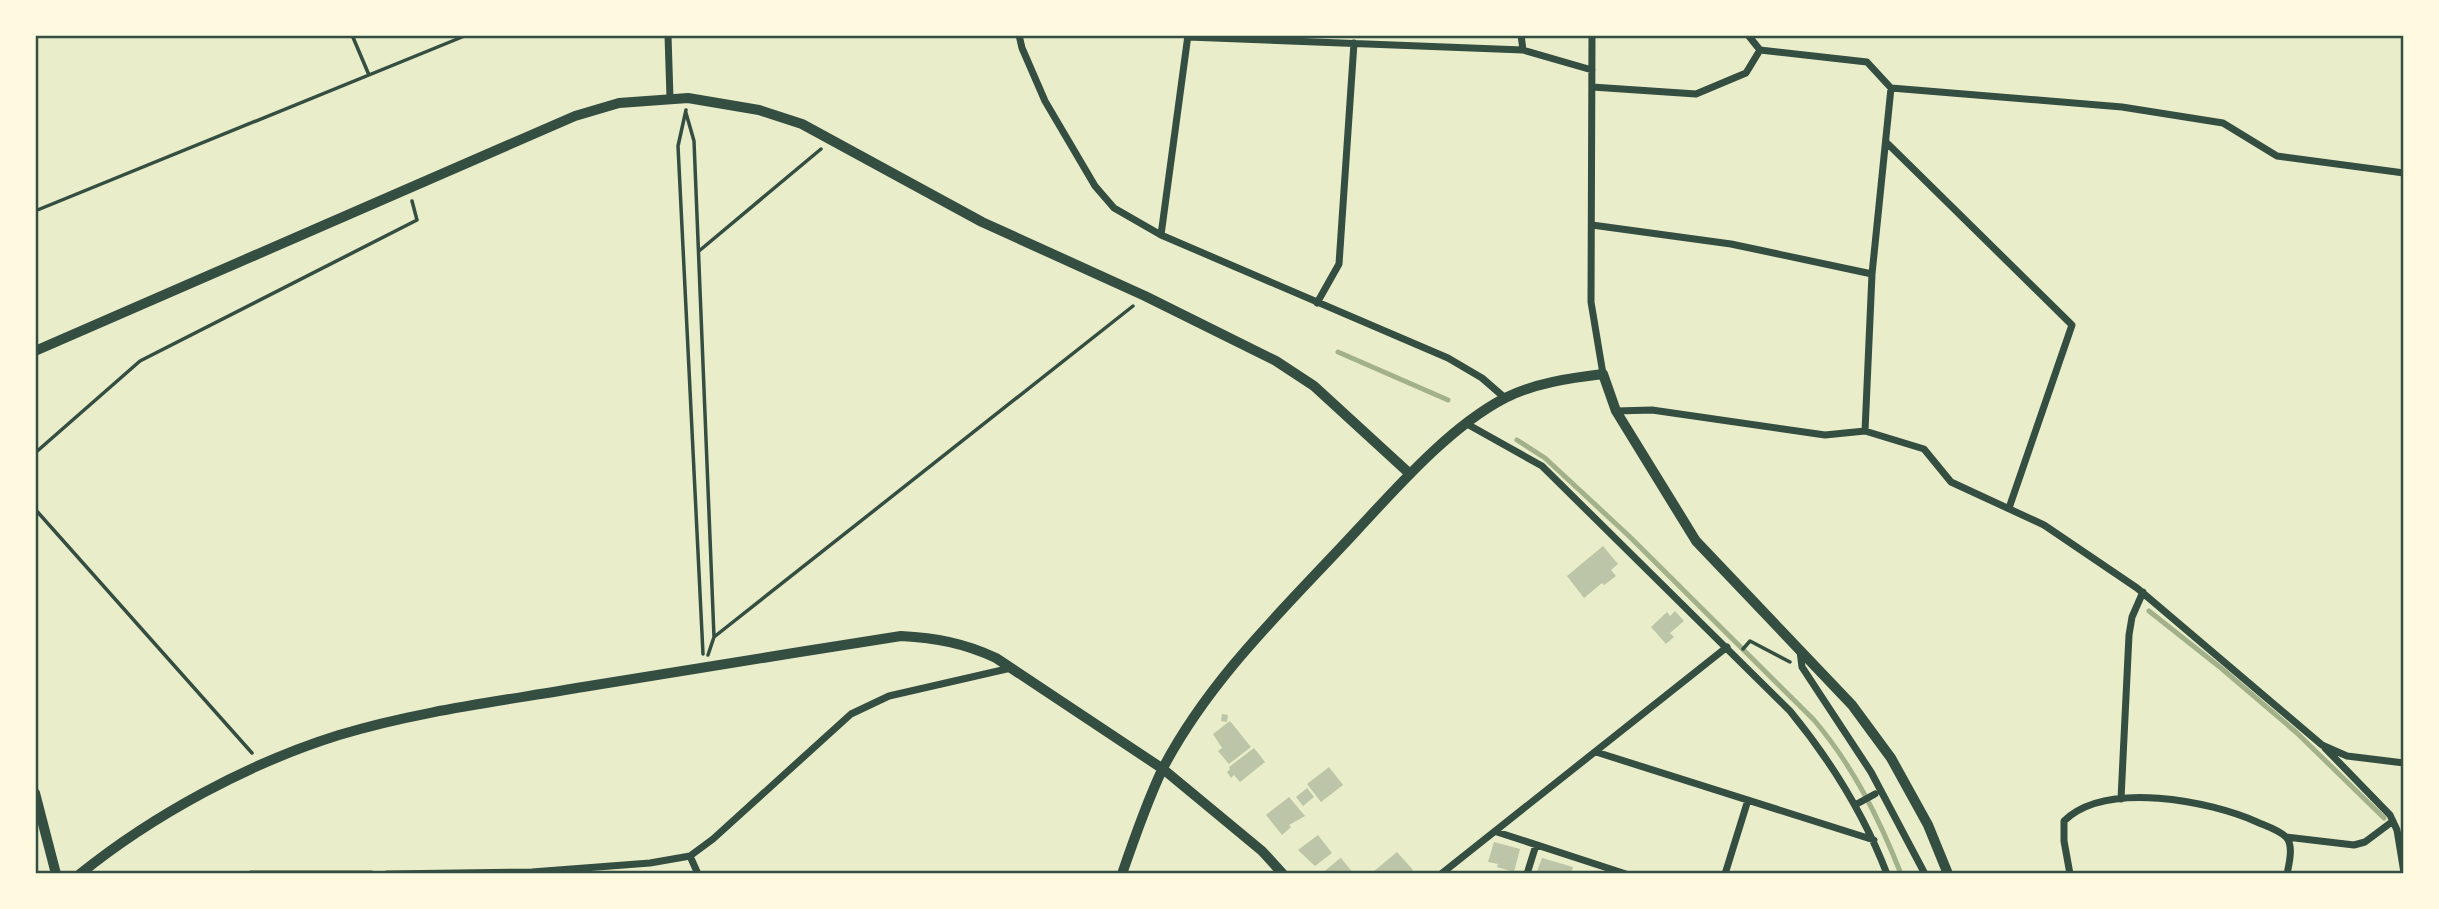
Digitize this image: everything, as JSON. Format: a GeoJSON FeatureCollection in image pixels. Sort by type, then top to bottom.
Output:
{"type":"FeatureCollection","features":[{"type":"Feature","properties":{"kind":"street"},"geometry":{"type":"LineString","coordinates":[[668,35],[670,98]]}},
{"type":"Feature","properties":{"kind":"street"},"geometry":{"type":"LineString","coordinates":[[1019,35],[1045,101],[1095,186],[1114,208],[1161,235],[1448,358],[1482,378],[1506,398]]}},
{"type":"Feature","properties":{"kind":"street"},"geometry":{"type":"LineString","coordinates":[[1521,35],[1523,50]]}},
{"type":"Feature","properties":{"kind":"street"},"geometry":{"type":"LineString","coordinates":[[1592,35],[1591,302],[1603,374],[1616,411],[1696,541],[1852,705],[1891,758],[1928,825],[1948,874]]}},
{"type":"Feature","properties":{"kind":"street"},"geometry":{"type":"LineString","coordinates":[[1748,35],[1760,50],[1867,62],[1891,88],[2122,107],[2223,123],[2277,156],[2404,173]]}},
{"type":"Feature","properties":{"kind":"street"},"geometry":{"type":"LineString","coordinates":[[1161,235],[1188,36],[1523,50],[1592,70]]}},
{"type":"Feature","properties":{"kind":"street"},"geometry":{"type":"LineString","coordinates":[[1317,303],[1339,264],[1354,43]]}},
{"type":"Feature","properties":{"kind":"street"},"geometry":{"type":"LineString","coordinates":[[1592,88],[1696,94],[1746,74],[1760,50]]}},
{"type":"Feature","properties":{"kind":"street"},"geometry":{"type":"LineString","coordinates":[[1865,431],[1872,274],[1891,88]]}},
{"type":"Feature","properties":{"kind":"street"},"geometry":{"type":"LineString","coordinates":[[35,351],[575,116],[619,103],[688,97],[759,110],[802,124],[982,222],[1234,338],[1314,386],[1410,474]]}},
{"type":"Feature","properties":{"kind":"street"},"geometry":{"type":"LineString","coordinates":[[1886,142],[2072,325],[2009,508]]}},
{"type":"Feature","properties":{"kind":"street"},"geometry":{"type":"LineString","coordinates":[[1592,225],[1731,244],[1872,274]]}},
{"type":"Feature","properties":{"kind":"street"},"geometry":{"type":"LineString","coordinates":[[1122,874],[1139,823],[1163,769],[1236,660],[1410,474],[1467,424],[1506,398],[1541,385],[1603,374]]}},
{"type":"Feature","properties":{"kind":"street"},"geometry":{"type":"LineString","coordinates":[[1616,411],[1652,410],[1825,435],[1865,431],[1924,449],[1951,482],[2044,525],[2143,592],[2322,745],[2390,815],[2397,830],[2404,873]]}},
{"type":"Feature","properties":{"kind":"street"},"geometry":{"type":"LineString","coordinates":[[1467,424],[1542,466],[1790,711],[1822,751],[1855,805],[1874,840],[1887,874]]}},
{"type":"Feature","properties":{"kind":"street"},"geometry":{"type":"LineString","coordinates":[[2121,799],[2129,635],[2132,617],[2143,592]]}},
{"type":"Feature","properties":{"kind":"street"},"geometry":{"type":"LineString","coordinates":[[80,874],[152,823],[201,795],[263,765],[339,735],[439,712],[901,636],[948,640],[973,648],[1011,668],[1163,769],[1262,851],[1283,874]]}},
{"type":"Feature","properties":{"kind":"street"},"geometry":{"type":"LineString","coordinates":[[1441,874],[1727,647]]}},
{"type":"Feature","properties":{"kind":"street"},"geometry":{"type":"LineString","coordinates":[[1800,651],[1802,667],[1871,772],[1925,874]]}},
{"type":"Feature","properties":{"kind":"street"},"geometry":{"type":"LineString","coordinates":[[387,874],[532,872],[650,863],[690,856],[713,839],[851,714],[889,696],[1011,668]]}},
{"type":"Feature","properties":{"kind":"street"},"geometry":{"type":"LineString","coordinates":[[2322,745],[2347,756],[2404,763]]}},
{"type":"Feature","properties":{"kind":"street"},"geometry":{"type":"LineString","coordinates":[[1595,752],[1874,840]]}},
{"type":"Feature","properties":{"kind":"street"},"geometry":{"type":"LineString","coordinates":[[35,793],[56,874]]}},
{"type":"Feature","properties":{"kind":"street"},"geometry":{"type":"LineString","coordinates":[[1855,805],[1875,794]]}},
{"type":"Feature","properties":{"kind":"street"},"geometry":{"type":"LineString","coordinates":[[2070,874],[2064,841],[2064,821],[2071,814],[2089,807],[2121,799],[2171,799],[2226,810],[2286,837],[2354,845],[2365,842],[2393,821]]}},
{"type":"Feature","properties":{"kind":"street"},"geometry":{"type":"LineString","coordinates":[[1725,874],[1748,800]]}},
{"type":"Feature","properties":{"kind":"street"},"geometry":{"type":"LineString","coordinates":[[1497,832],[1626,874]]}},
{"type":"Feature","properties":{"kind":"street"},"geometry":{"type":"LineString","coordinates":[[2286,837],[2290,855],[2287,874]]}},
{"type":"Feature","properties":{"kind":"street"},"geometry":{"type":"LineString","coordinates":[[1527,874],[1536,845]]}},
{"type":"Feature","properties":{"kind":"street"},"geometry":{"type":"LineString","coordinates":[[690,856],[698,874]]}},
{"type":"Feature","properties":{"kind":"street"},"geometry":{"type":"LineString","coordinates":[[251,874],[371,874]]}},
{"type":"Feature","properties":{"kind":"path"},"geometry":{"type":"LineString","coordinates":[[352,35],[369,75]]}},
{"type":"Feature","properties":{"kind":"path"},"geometry":{"type":"LineString","coordinates":[[35,211],[467,35]]}},
{"type":"Feature","properties":{"kind":"path"},"geometry":{"type":"LineString","coordinates":[[688,97],[678,146],[704,667]]}},
{"type":"Feature","properties":{"kind":"path"},"geometry":{"type":"LineString","coordinates":[[685,112],[694,141],[715,637],[704,667]]}},
{"type":"Feature","properties":{"kind":"path"},"geometry":{"type":"LineString","coordinates":[[699,251],[832,140]]}},
{"type":"Feature","properties":{"kind":"path"},"geometry":{"type":"LineString","coordinates":[[35,453],[141,361],[417,220],[409,188]]}},
{"type":"Feature","properties":{"kind":"path"},"geometry":{"type":"LineString","coordinates":[[715,637],[1145,296]]}},
{"type":"Feature","properties":{"kind":"path"},"geometry":{"type":"LineString","coordinates":[[35,509],[263,765]]}},
{"type":"Feature","properties":{"kind":"path"},"geometry":{"type":"LineString","coordinates":[[1750,641],[1802,667]]}},
{"type":"Feature","properties":{"kind":"building"},"geometry":{"type":"Polygon","coordinates":[[[1603,546],[1618,564],[1611,570],[1616,576],[1604,585],[1602,583],[1584,598],[1567,576],[1603,546]]]}},
{"type":"Feature","properties":{"kind":"building"},"geometry":{"type":"Polygon","coordinates":[[[1675,611],[1684,621],[1670,633],[1674,637],[1666,644],[1651,627],[1667,612],[1670,616],[1675,611]]]}},
{"type":"Feature","properties":{"kind":"building"},"geometry":{"type":"Polygon","coordinates":[[[1222,714],[1228,715],[1227,722],[1221,721],[1222,714]]]}},
{"type":"Feature","properties":{"kind":"building"},"geometry":{"type":"Polygon","coordinates":[[[1230,721],[1251,747],[1229,764],[1218,751],[1222,748],[1213,734],[1230,721]]]}},
{"type":"Feature","properties":{"kind":"building"},"geometry":{"type":"Polygon","coordinates":[[[1254,748],[1265,762],[1240,782],[1234,775],[1231,778],[1227,772],[1229,767],[1254,748]]]}},
{"type":"Feature","properties":{"kind":"building"},"geometry":{"type":"Polygon","coordinates":[[[1329,767],[1343,785],[1321,802],[1307,784],[1329,767]]]}},
{"type":"Feature","properties":{"kind":"building"},"geometry":{"type":"Polygon","coordinates":[[[1307,788],[1314,797],[1303,806],[1296,797],[1307,788]]]}},
{"type":"Feature","properties":{"kind":"building"},"geometry":{"type":"Polygon","coordinates":[[[1289,797],[1305,816],[1289,825],[1291,827],[1282,835],[1266,815],[1289,797]]]}},
{"type":"Feature","properties":{"kind":"building"},"geometry":{"type":"Polygon","coordinates":[[[1318,835],[1332,853],[1315,866],[1298,850],[1318,835]]]}},
{"type":"Feature","properties":{"kind":"building"},"geometry":{"type":"Polygon","coordinates":[[[1494,842],[1520,849],[1514,872],[1488,862],[1494,842]]]}},
{"type":"Feature","properties":{"kind":"building"},"geometry":{"type":"Polygon","coordinates":[[[1397,852],[1413,870],[1408,874],[1373,872],[1397,852]]]}},
{"type":"Feature","properties":{"kind":"building"},"geometry":{"type":"Polygon","coordinates":[[[1341,858],[1354,874],[1321,874],[1338,860],[1341,858]]]}},
{"type":"Feature","properties":{"kind":"building"},"geometry":{"type":"Polygon","coordinates":[[[1542,858],[1573,867],[1571,874],[1536,874],[1542,858]]]}},
{"type":"Feature","properties":{"kind":"waterway"},"geometry":{"type":"LineString","coordinates":[[1338,352],[1448,400]]}},
{"type":"Feature","properties":{"kind":"waterway"},"geometry":{"type":"LineString","coordinates":[[1517,440],[1545,458],[1629,536],[1814,720],[1864,793],[1901,874]]}},
{"type":"Feature","properties":{"kind":"waterway"},"geometry":{"type":"LineString","coordinates":[[2149,611],[2297,733],[2384,818]]}}]}
